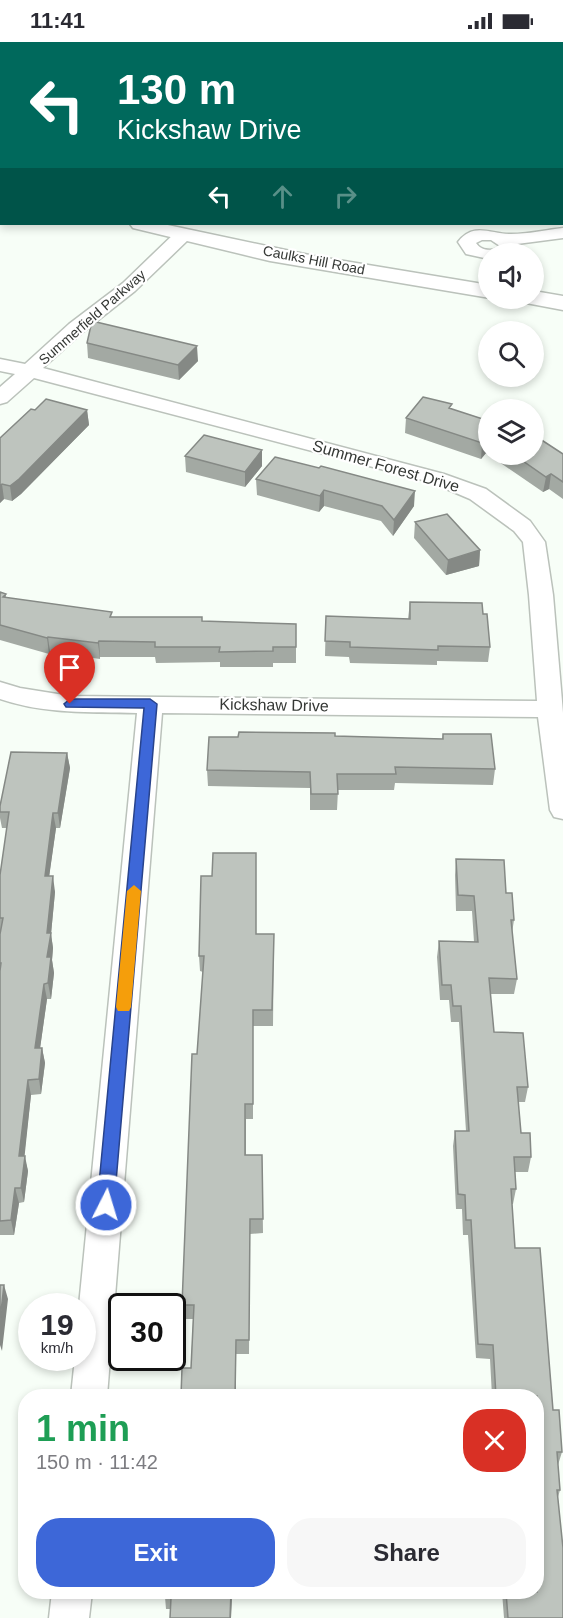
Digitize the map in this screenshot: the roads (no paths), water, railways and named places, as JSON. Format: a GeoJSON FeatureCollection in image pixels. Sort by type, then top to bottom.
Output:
{"type":"FeatureCollection","features":[{"type":"Feature","properties":{"kind":"main road","name":"Caulks Hill Road"},"geometry":{"type":"LineString","coordinates":[[144,225],[183,235],[478,289]]}},
{"type":"Feature","properties":{"kind":"main road"},"geometry":{"type":"LineString","coordinates":[[544,300],[563,303]]}},
{"type":"Feature","properties":{"kind":"street"},"geometry":{"type":"LineString","coordinates":[[518,243],[563,232]]}},
{"type":"Feature","properties":{"kind":"street","name":"Summerfield Parkway"},"geometry":{"type":"LineString","coordinates":[[0,398],[76,328],[129,287],[183,235]]}},
{"type":"Feature","properties":{"kind":"street"},"geometry":{"type":"LineString","coordinates":[[478,252],[469,248],[467,242],[474,237],[486,235],[497,243]]}},
{"type":"Feature","properties":{"kind":"street","name":"Summer Forest Drive"},"geometry":{"type":"LineString","coordinates":[[0,365],[31,371],[438,478],[478,494],[522,526],[534,542],[541,595],[550,709],[563,810]]}},
{"type":"Feature","properties":{"kind":"street","name":"Kickshaw Drive"},"geometry":{"type":"LineString","coordinates":[[0,690],[17,696],[70,704],[550,709]]}},
{"type":"Feature","properties":{"kind":"street"},"geometry":{"type":"LineString","coordinates":[[90,1389],[150,704]]}},
{"type":"Feature","properties":{"kind":"street"},"geometry":{"type":"LineString","coordinates":[[69,1618],[71,1599]]}}]}
